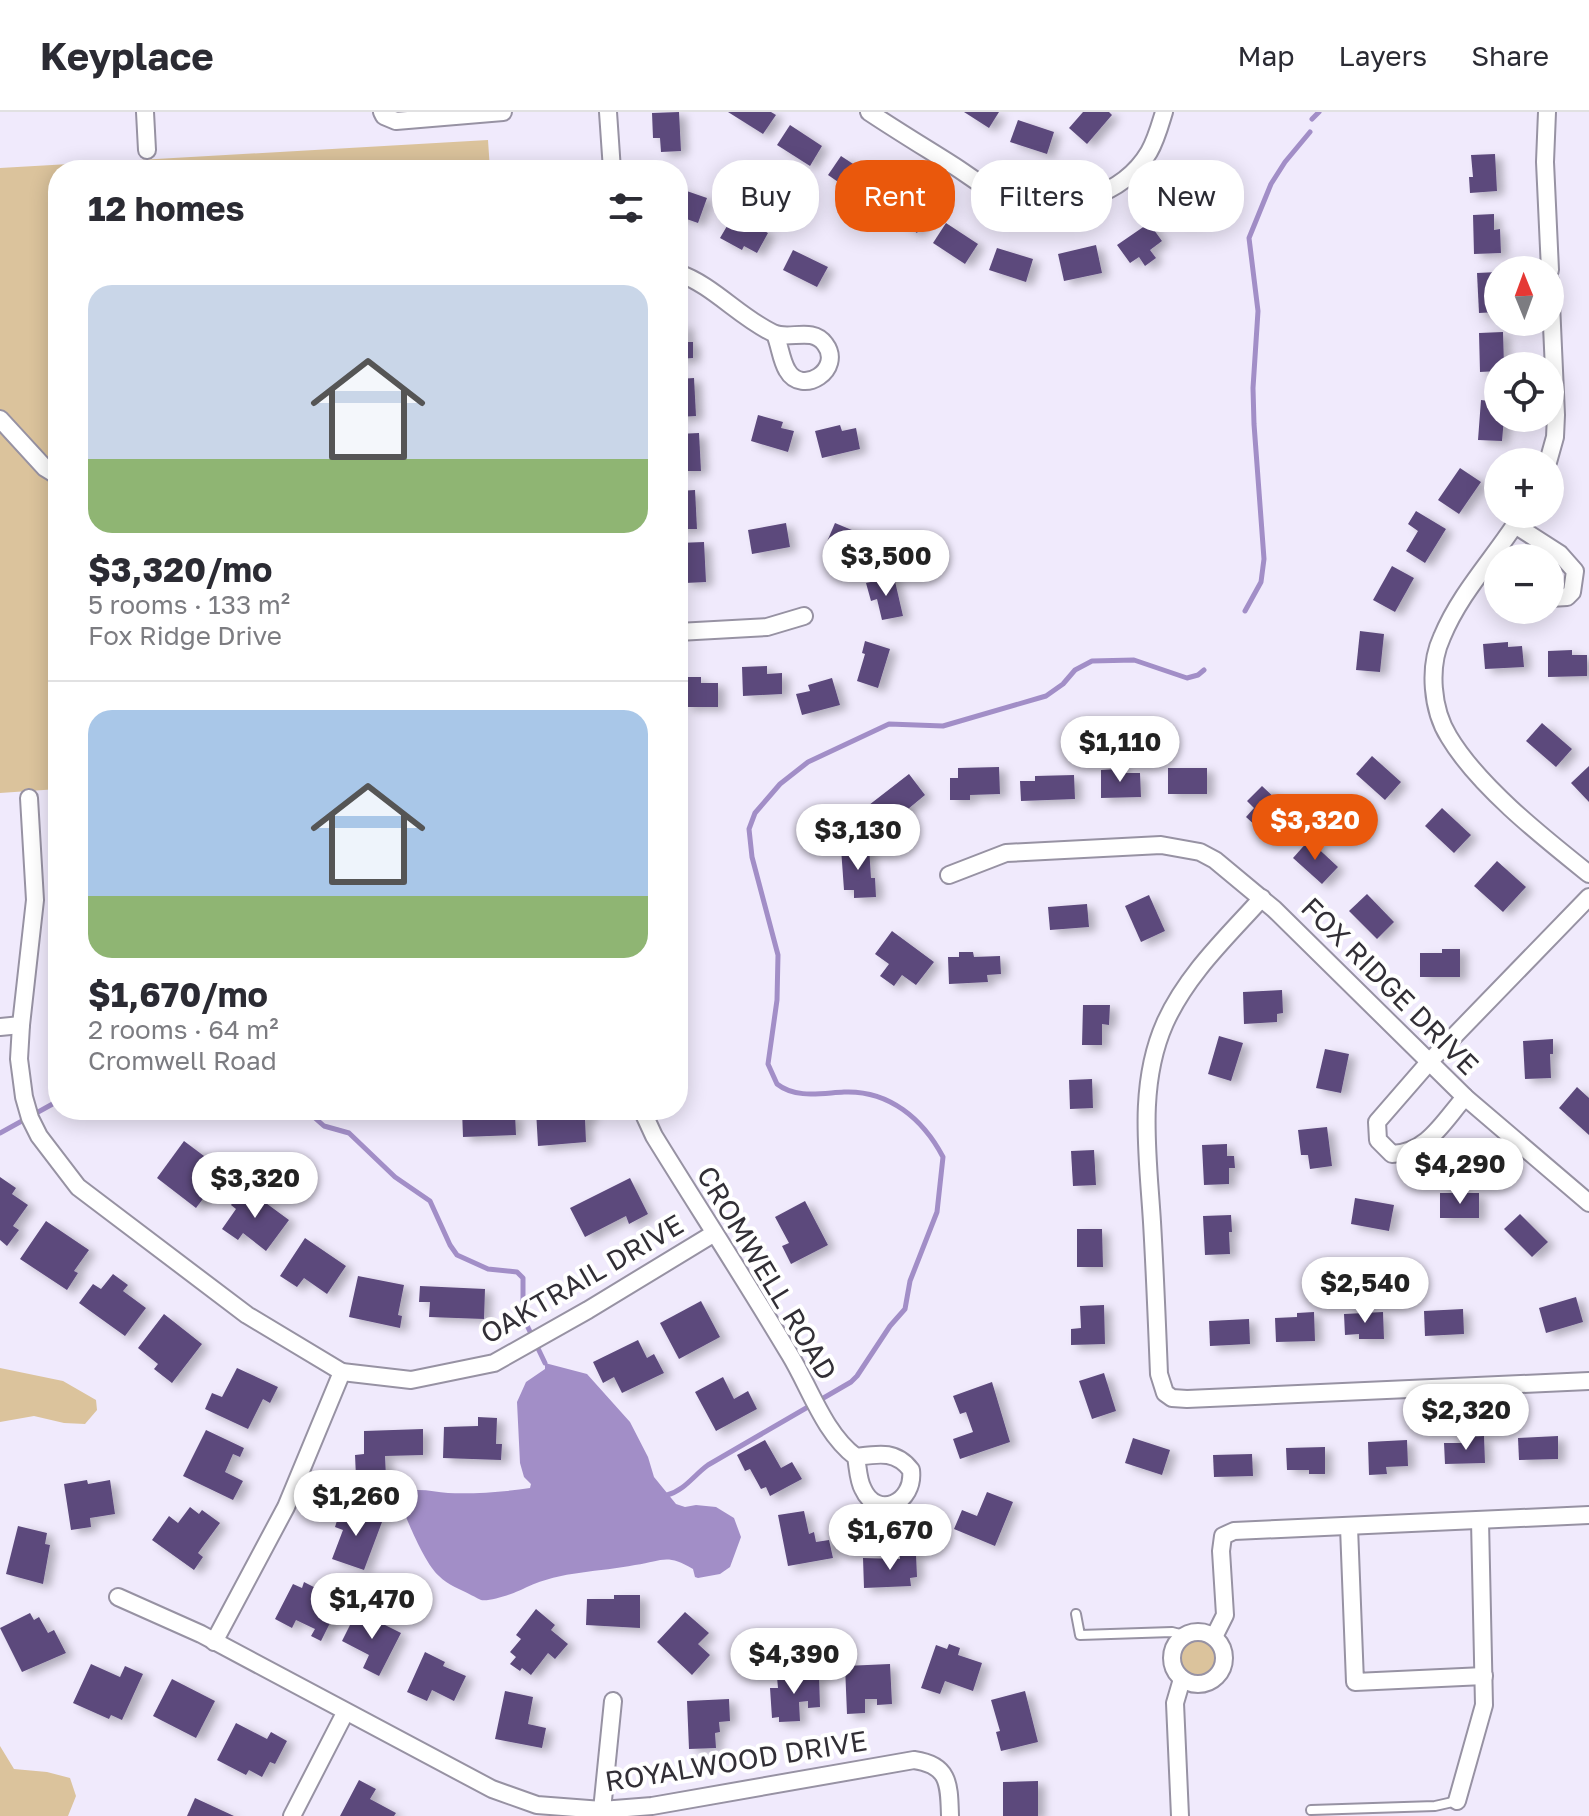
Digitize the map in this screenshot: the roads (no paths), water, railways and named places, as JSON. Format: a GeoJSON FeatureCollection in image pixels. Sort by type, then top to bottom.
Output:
{"type":"FeatureCollection","features":[{"type":"Feature","properties":{"kind":"street"},"geometry":{"type":"LineString","coordinates":[[145,112],[147,150]]}},
{"type":"Feature","properties":{"kind":"street"},"geometry":{"type":"LineString","coordinates":[[383,114],[396,121],[503,112]]}},
{"type":"Feature","properties":{"kind":"street"},"geometry":{"type":"LineString","coordinates":[[608,112],[611,160]]}},
{"type":"Feature","properties":{"kind":"street"},"geometry":{"type":"LineString","coordinates":[[869,112],[992,192],[1015,201],[1047,205],[1077,203],[1108,189],[1132,171],[1149,152],[1164,112]]}},
{"type":"Feature","properties":{"kind":"street"},"geometry":{"type":"LineString","coordinates":[[1547,112],[1545,162],[1549,256]]}},
{"type":"Feature","properties":{"kind":"street"},"geometry":{"type":"LineString","coordinates":[[688,278],[775,334]]}},
{"type":"Feature","properties":{"kind":"street"},"geometry":{"type":"LineString","coordinates":[[1552,336],[1556,415],[1552,448]]}},
{"type":"Feature","properties":{"kind":"street"},"geometry":{"type":"LineString","coordinates":[[0,419],[48,470]]}},
{"type":"Feature","properties":{"kind":"street"},"geometry":{"type":"LineString","coordinates":[[1528,528],[1548,544]]}},
{"type":"Feature","properties":{"kind":"street"},"geometry":{"type":"LineString","coordinates":[[1564,559],[1575,571],[1572,592],[1564,597]]}},
{"type":"Feature","properties":{"kind":"street"},"geometry":{"type":"LineString","coordinates":[[1484,572],[1476,578],[1440,641],[1434,681],[1436,702],[1447,735],[1466,762],[1536,831],[1589,874]]}},
{"type":"Feature","properties":{"kind":"street"},"geometry":{"type":"LineString","coordinates":[[688,631],[767,627],[804,616]]}},
{"type":"Feature","properties":{"kind":"street","name":"OAKTRAIL DRIVE"},"geometry":{"type":"LineString","coordinates":[[29,798],[35,900],[19,1059],[30,1118],[39,1136],[78,1187],[247,1315],[342,1372],[411,1380],[494,1363],[713,1234]]}},
{"type":"Feature","properties":{"kind":"street","name":"FOX RIDGE DRIVE"},"geometry":{"type":"LineString","coordinates":[[949,875],[1006,853],[1161,845],[1200,852],[1215,860],[1262,898],[1465,1097],[1589,1203]]}},
{"type":"Feature","properties":{"kind":"street"},"geometry":{"type":"LineString","coordinates":[[1465,1097],[1420,1147],[1407,1153],[1392,1154],[1378,1140],[1377,1122],[1430,1061],[1589,897]]}},
{"type":"Feature","properties":{"kind":"street"},"geometry":{"type":"LineString","coordinates":[[1262,898],[1199,967],[1179,996],[1164,1025],[1153,1062],[1145,1109],[1159,1374],[1165,1393],[1172,1398],[1187,1399],[1589,1381]]}},
{"type":"Feature","properties":{"kind":"street"},"geometry":{"type":"LineString","coordinates":[[0,1027],[21,1025]]}},
{"type":"Feature","properties":{"kind":"street","name":"CROMWELL ROAD"},"geometry":{"type":"LineString","coordinates":[[647,1120],[843,1447],[856,1457]]}},
{"type":"Feature","properties":{"kind":"street"},"geometry":{"type":"LineString","coordinates":[[214,1642],[286,1507],[342,1372]]}},
{"type":"Feature","properties":{"kind":"street"},"geometry":{"type":"LineString","coordinates":[[1214,1637],[1225,1615],[1223,1536],[1234,1531],[1589,1515]]}},
{"type":"Feature","properties":{"kind":"street"},"geometry":{"type":"LineString","coordinates":[[1457,1801],[1484,1705],[1480,1521]]}},
{"type":"Feature","properties":{"kind":"street"},"geometry":{"type":"LineString","coordinates":[[1349,1527],[1355,1682],[1484,1676]]}},
{"type":"Feature","properties":{"kind":"street","name":"ROYALWOOD DRIVE"},"geometry":{"type":"LineString","coordinates":[[118,1597],[214,1642],[492,1789],[537,1805],[602,1810],[652,1806],[898,1762],[931,1762],[944,1773],[949,1787],[950,1816]]}},
{"type":"Feature","properties":{"kind":"street"},"geometry":{"type":"LineString","coordinates":[[1194,1631],[1214,1637],[1225,1654],[1220,1674],[1202,1684],[1192,1684],[1182,1679],[1175,1672],[1172,1662],[1177,1642],[1194,1631]]}},
{"type":"Feature","properties":{"kind":"street"},"geometry":{"type":"LineString","coordinates":[[1180,1816],[1175,1703],[1182,1679]]}},
{"type":"Feature","properties":{"kind":"street"},"geometry":{"type":"LineString","coordinates":[[602,1810],[613,1701]]}},
{"type":"Feature","properties":{"kind":"street"},"geometry":{"type":"LineString","coordinates":[[292,1816],[345,1713]]}},
{"type":"Feature","properties":{"kind":"lane"},"geometry":{"type":"LineString","coordinates":[[1076,1614],[1080,1635],[1172,1632],[1184,1635]]}},
{"type":"Feature","properties":{"kind":"lane"},"geometry":{"type":"LineString","coordinates":[[1311,1810],[1435,1806],[1457,1801]]}},
{"type":"Feature","properties":{"kind":"waterway"},"geometry":{"type":"LineString","coordinates":[[1312,119],[1319,112]]}},
{"type":"Feature","properties":{"kind":"waterway"},"geometry":{"type":"LineString","coordinates":[[1245,611],[1261,582],[1264,559],[1253,388],[1258,311],[1249,238],[1271,184],[1310,132]]}},
{"type":"Feature","properties":{"kind":"waterway"},"geometry":{"type":"LineString","coordinates":[[667,1495],[684,1486],[708,1465],[857,1376],[905,1309],[910,1281],[937,1212],[943,1157],[915,1119],[876,1096],[844,1092],[792,1092],[777,1084],[768,1064],[777,1000],[778,955],[752,857],[749,829],[755,813],[780,784],[808,762],[889,724],[943,726],[1046,696],[1063,684],[1075,670],[1092,661],[1134,660],[1187,678],[1204,670]]}},
{"type":"Feature","properties":{"kind":"waterway"},"geometry":{"type":"LineString","coordinates":[[0,1133],[48,1107]]}},
{"type":"Feature","properties":{"kind":"waterway"},"geometry":{"type":"LineString","coordinates":[[317,1120],[324,1126],[349,1133],[395,1177],[430,1201],[457,1255],[488,1269],[517,1272],[523,1278],[523,1317],[545,1363]]}}]}
